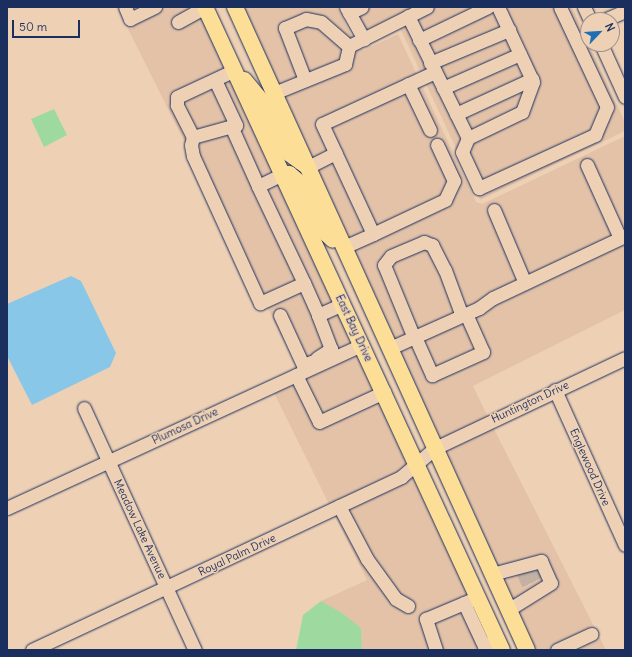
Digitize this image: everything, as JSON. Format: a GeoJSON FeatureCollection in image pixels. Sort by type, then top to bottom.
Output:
{"type":"FeatureCollection","features":[{"type":"Feature","properties":{"kind":"main road","name":"East Bay Drive"},"geometry":{"type":"LineString","coordinates":[[205,7],[463,564],[471,600],[500,645]]}},
{"type":"Feature","properties":{"kind":"main road"},"geometry":{"type":"LineString","coordinates":[[234,7],[527,650]]}},
{"type":"Feature","properties":{"kind":"main road"},"geometry":{"type":"LineString","coordinates":[[235,70],[265,105],[290,154],[308,167]]}},
{"type":"Feature","properties":{"kind":"main road"},"geometry":{"type":"LineString","coordinates":[[283,174],[289,174],[302,185],[327,234],[344,248]]}},
{"type":"Feature","properties":{"kind":"main road"},"geometry":{"type":"LineString","coordinates":[[463,564],[484,583],[518,650]]}},
{"type":"Feature","properties":{"kind":"street"},"geometry":{"type":"LineString","coordinates":[[124,7],[130,19],[156,7]]}},
{"type":"Feature","properties":{"kind":"street"},"geometry":{"type":"LineString","coordinates":[[178,22],[205,7]]}},
{"type":"Feature","properties":{"kind":"street"},"geometry":{"type":"LineString","coordinates":[[362,7],[348,10],[364,39]]}},
{"type":"Feature","properties":{"kind":"street"},"geometry":{"type":"LineString","coordinates":[[348,46],[427,7]]}},
{"type":"Feature","properties":{"kind":"street"},"geometry":{"type":"LineString","coordinates":[[419,40],[488,7]]}},
{"type":"Feature","properties":{"kind":"street"},"geometry":{"type":"LineString","coordinates":[[498,7],[533,82],[522,112],[468,138],[462,152],[479,188],[595,135],[607,107],[560,7]]}},
{"type":"Feature","properties":{"kind":"street"},"geometry":{"type":"LineString","coordinates":[[408,16],[468,138]]}},
{"type":"Feature","properties":{"kind":"street"},"geometry":{"type":"LineString","coordinates":[[305,80],[285,28],[306,18],[320,22],[348,46]]}},
{"type":"Feature","properties":{"kind":"street"},"geometry":{"type":"LineString","coordinates":[[330,30],[345,64]]}},
{"type":"Feature","properties":{"kind":"street"},"geometry":{"type":"LineString","coordinates":[[374,234],[322,124],[408,84],[433,68],[509,30]]}},
{"type":"Feature","properties":{"kind":"street"},"geometry":{"type":"LineString","coordinates":[[345,64],[348,46]]}},
{"type":"Feature","properties":{"kind":"street"},"geometry":{"type":"LineString","coordinates":[[605,52],[625,96]]}},
{"type":"Feature","properties":{"kind":"street"},"geometry":{"type":"LineString","coordinates":[[443,88],[520,54]]}},
{"type":"Feature","properties":{"kind":"street"},"geometry":{"type":"LineString","coordinates":[[274,93],[345,64]]}},
{"type":"Feature","properties":{"kind":"street"},"geometry":{"type":"LineString","coordinates":[[235,70],[177,99],[194,137],[191,145],[193,156],[260,303],[304,283]]}},
{"type":"Feature","properties":{"kind":"street"},"geometry":{"type":"LineString","coordinates":[[456,114],[532,79]]}},
{"type":"Feature","properties":{"kind":"street"},"geometry":{"type":"LineString","coordinates":[[215,80],[258,186],[318,315],[331,349],[330,352],[316,362],[303,365],[280,315]]}},
{"type":"Feature","properties":{"kind":"street"},"geometry":{"type":"LineString","coordinates":[[408,84],[430,130]]}},
{"type":"Feature","properties":{"kind":"street"},"geometry":{"type":"LineString","coordinates":[[194,137],[234,125],[258,121]]}},
{"type":"Feature","properties":{"kind":"street"},"geometry":{"type":"LineString","coordinates":[[344,248],[445,200],[454,181],[437,145]]}},
{"type":"Feature","properties":{"kind":"street"},"geometry":{"type":"LineString","coordinates":[[308,167],[336,154]]}},
{"type":"Feature","properties":{"kind":"street"},"geometry":{"type":"LineString","coordinates":[[390,348],[464,315],[525,283],[622,237],[587,165]]}},
{"type":"Feature","properties":{"kind":"street"},"geometry":{"type":"LineString","coordinates":[[258,186],[283,174]]}},
{"type":"Feature","properties":{"kind":"street"},"geometry":{"type":"LineString","coordinates":[[494,210],[525,283]]}},
{"type":"Feature","properties":{"kind":"street"},"geometry":{"type":"LineString","coordinates":[[424,242],[432,245],[445,270],[464,315],[483,352],[432,375],[384,265],[391,256],[424,242]]}},
{"type":"Feature","properties":{"kind":"street"},"geometry":{"type":"LineString","coordinates":[[318,315],[343,304]]}},
{"type":"Feature","properties":{"kind":"street","name":"Plumosa Drive"},"geometry":{"type":"LineString","coordinates":[[7,508],[296,375],[316,362],[362,345]]}},
{"type":"Feature","properties":{"kind":"street","name":"Huntington Drive"},"geometry":{"type":"LineString","coordinates":[[435,448],[625,358]]}},
{"type":"Feature","properties":{"kind":"street"},"geometry":{"type":"LineString","coordinates":[[296,375],[319,422],[384,392]]}},
{"type":"Feature","properties":{"kind":"street","name":"Englewood Drive"},"geometry":{"type":"LineString","coordinates":[[555,390],[625,545]]}},
{"type":"Feature","properties":{"kind":"street","name":"Meadow Lake Avenue"},"geometry":{"type":"LineString","coordinates":[[84,408],[195,650]]}},
{"type":"Feature","properties":{"kind":"street","name":"Royal Palm Drive"},"geometry":{"type":"LineString","coordinates":[[32,650],[401,477],[435,448]]}},
{"type":"Feature","properties":{"kind":"street"},"geometry":{"type":"LineString","coordinates":[[339,506],[367,559],[396,599],[408,606]]}},
{"type":"Feature","properties":{"kind":"street"},"geometry":{"type":"LineString","coordinates":[[492,574],[522,569],[542,561],[551,583],[532,591],[508,610]]}},
{"type":"Feature","properties":{"kind":"street"},"geometry":{"type":"LineString","coordinates":[[436,650],[426,619],[471,600]]}},
{"type":"Feature","properties":{"kind":"street"},"geometry":{"type":"LineString","coordinates":[[558,650],[592,634]]}},
{"type":"Feature","properties":{"kind":"shaded area"},"geometry":{"type":"Polygon","coordinates":[[[117,7],[199,7],[356,343],[298,369],[117,7]]]}},
{"type":"Feature","properties":{"kind":"shaded area"},"geometry":{"type":"Polygon","coordinates":[[[241,7],[337,7],[358,48],[364,50],[398,34],[476,202],[482,204],[625,136],[625,231],[476,304],[393,342],[241,7]]]}},
{"type":"Feature","properties":{"kind":"shaded area"},"geometry":{"type":"Polygon","coordinates":[[[342,7],[572,7],[580,24],[580,52],[593,52],[625,122],[625,131],[480,200],[400,28],[362,46],[342,7]]]}},
{"type":"Feature","properties":{"kind":"shaded area"},"geometry":{"type":"Polygon","coordinates":[[[625,241],[625,310],[473,386],[488,417],[437,441],[397,351],[625,241]]]}},
{"type":"Feature","properties":{"kind":"shaded area"},"geometry":{"type":"Polygon","coordinates":[[[359,351],[411,463],[399,473],[330,506],[273,391],[359,351]]]}},
{"type":"Feature","properties":{"kind":"shaded area"},"geometry":{"type":"Polygon","coordinates":[[[492,425],[606,650],[534,650],[441,449],[492,425]]]}},
{"type":"Feature","properties":{"kind":"shaded area"},"geometry":{"type":"Polygon","coordinates":[[[415,472],[496,650],[362,650],[361,628],[321,601],[367,580],[334,514],[415,472]]]}},
{"type":"Feature","properties":{"kind":"green space"},"geometry":{"type":"Polygon","coordinates":[[[54,109],[67,135],[44,147],[31,119],[54,109]]]}},
{"type":"Feature","properties":{"kind":"green space"},"geometry":{"type":"Polygon","coordinates":[[[321,601],[342,613],[361,628],[362,650],[296,650],[303,615],[321,601]]]}},
{"type":"Feature","properties":{"kind":"water"},"geometry":{"type":"Polygon","coordinates":[[[71,276],[81,281],[116,353],[110,367],[32,405],[7,356],[7,304],[71,276]]]}},
{"type":"Feature","properties":{"kind":"tunnel"},"geometry":{"type":"LineString","coordinates":[[531,568],[539,584]]}},
{"type":"Feature","properties":{"kind":"tunnel"},"geometry":{"type":"LineString","coordinates":[[523,572],[530,588]]}}]}
